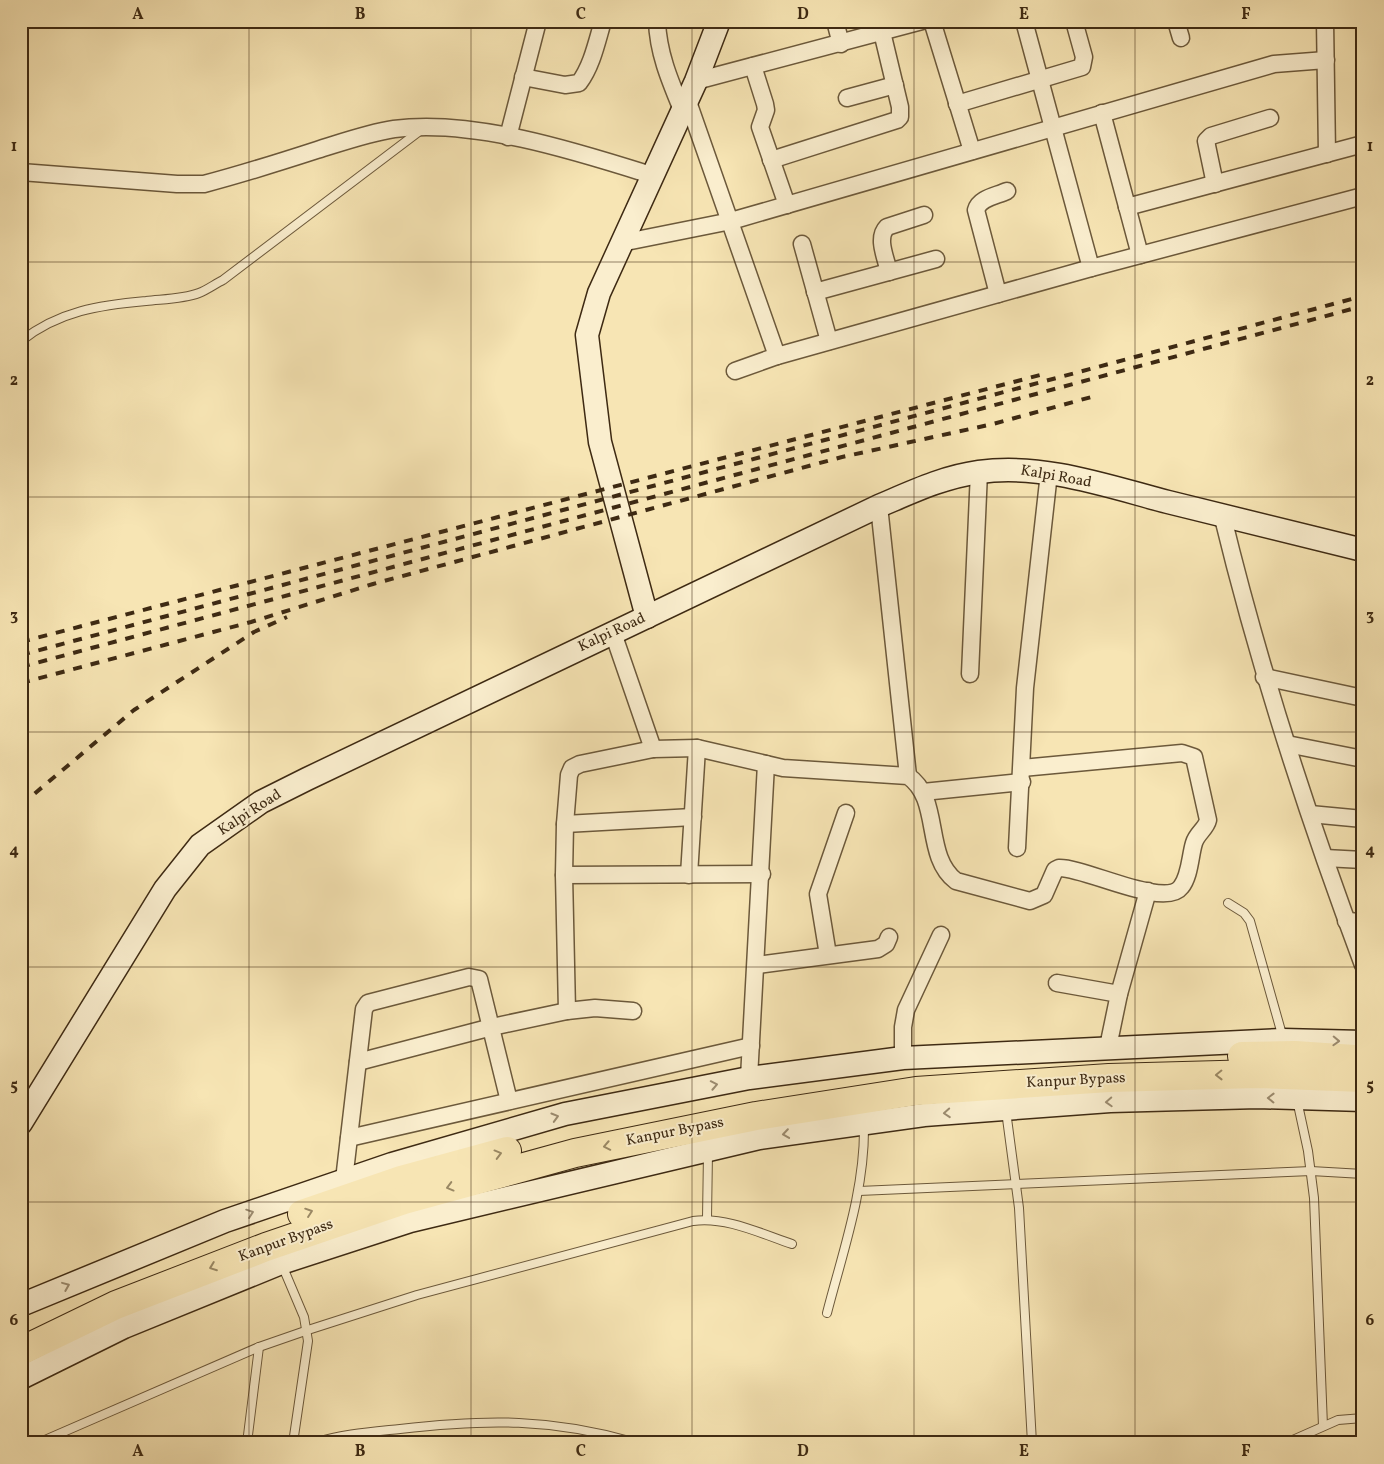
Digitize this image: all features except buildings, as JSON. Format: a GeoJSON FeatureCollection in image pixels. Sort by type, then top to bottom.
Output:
{"type":"FeatureCollection","features":[{"type":"Feature","properties":{"kind":"highway","name":"Kanpur Bypass"},"geometry":{"type":"LineString","coordinates":[[21,1329],[115,1286],[261,1229],[400,1180],[573,1134],[755,1099],[919,1074],[1108,1060],[1306,1068],[1363,1078]]}},
{"type":"Feature","properties":{"kind":"highway","name":"Kanpur Bypass"},"geometry":{"type":"LineString","coordinates":[[21,1351],[116,1305],[266,1247],[404,1200],[575,1152],[756,1116],[916,1091],[1109,1078],[1306,1068],[1363,1060]]}},
{"type":"Feature","properties":{"kind":"main road"},"geometry":{"type":"LineString","coordinates":[[647,617],[600,442],[587,335],[599,293],[688,97],[718,21]]}},
{"type":"Feature","properties":{"kind":"main road","name":"Kalpi Road"},"geometry":{"type":"LineString","coordinates":[[21,1123],[164,889],[200,846],[260,802],[879,506],[942,479],[979,472],[1016,469],[1049,473],[1133,492],[1363,550]]}},
{"type":"Feature","properties":{"kind":"main road"},"geometry":{"type":"LineString","coordinates":[[21,1378],[124,1327],[282,1263],[410,1221],[759,1138],[924,1115],[1110,1101],[1306,1068],[1363,1042]]}},
{"type":"Feature","properties":{"kind":"main road"},"geometry":{"type":"LineString","coordinates":[[21,1305],[225,1221],[392,1164],[565,1114],[750,1078],[903,1058],[1108,1047],[1306,1068],[1363,1100]]}},
{"type":"Feature","properties":{"kind":"street"},"geometry":{"type":"LineString","coordinates":[[508,136],[538,21]]}},
{"type":"Feature","properties":{"kind":"street"},"geometry":{"type":"LineString","coordinates":[[524,77],[565,85],[579,83],[588,68],[603,21]]}},
{"type":"Feature","properties":{"kind":"street"},"geometry":{"type":"LineString","coordinates":[[657,21],[657,34],[666,70],[688,97],[777,356]]}},
{"type":"Feature","properties":{"kind":"street"},"geometry":{"type":"LineString","coordinates":[[835,21],[841,44]]}},
{"type":"Feature","properties":{"kind":"street"},"geometry":{"type":"LineString","coordinates":[[688,97],[753,66],[841,44],[921,21]]}},
{"type":"Feature","properties":{"kind":"street"},"geometry":{"type":"LineString","coordinates":[[932,21],[972,151]]}},
{"type":"Feature","properties":{"kind":"street"},"geometry":{"type":"LineString","coordinates":[[1024,21],[1091,268]]}},
{"type":"Feature","properties":{"kind":"street"},"geometry":{"type":"LineString","coordinates":[[957,104],[1082,67],[1084,62],[1074,21]]}},
{"type":"Feature","properties":{"kind":"street"},"geometry":{"type":"LineString","coordinates":[[1176,21],[1181,38]]}},
{"type":"Feature","properties":{"kind":"street"},"geometry":{"type":"LineString","coordinates":[[1325,21],[1327,154]]}},
{"type":"Feature","properties":{"kind":"street"},"geometry":{"type":"LineString","coordinates":[[771,160],[897,120],[901,113],[882,32]]}},
{"type":"Feature","properties":{"kind":"street"},"geometry":{"type":"LineString","coordinates":[[621,243],[731,221],[1274,64],[1326,60]]}},
{"type":"Feature","properties":{"kind":"street"},"geometry":{"type":"LineString","coordinates":[[753,66],[766,110],[760,127],[787,205]]}},
{"type":"Feature","properties":{"kind":"street"},"geometry":{"type":"LineString","coordinates":[[846,98],[895,85]]}},
{"type":"Feature","properties":{"kind":"street"},"geometry":{"type":"LineString","coordinates":[[1102,113],[1140,255]]}},
{"type":"Feature","properties":{"kind":"street"},"geometry":{"type":"LineString","coordinates":[[1216,184],[1206,141],[1211,136],[1270,118]]}},
{"type":"Feature","properties":{"kind":"street"},"geometry":{"type":"LineString","coordinates":[[21,172],[168,184],[204,184],[363,136],[395,129],[425,127],[508,136],[584,154],[651,175]]}},
{"type":"Feature","properties":{"kind":"street"},"geometry":{"type":"LineString","coordinates":[[1127,207],[1363,144]]}},
{"type":"Feature","properties":{"kind":"street"},"geometry":{"type":"LineString","coordinates":[[998,294],[976,210],[978,204],[982,201],[1007,191]]}},
{"type":"Feature","properties":{"kind":"street"},"geometry":{"type":"LineString","coordinates":[[735,371],[777,356],[829,341],[1091,268],[1363,196]]}},
{"type":"Feature","properties":{"kind":"street"},"geometry":{"type":"LineString","coordinates":[[889,272],[881,238],[882,231],[887,227],[924,215]]}},
{"type":"Feature","properties":{"kind":"street"},"geometry":{"type":"LineString","coordinates":[[802,244],[829,341]]}},
{"type":"Feature","properties":{"kind":"street"},"geometry":{"type":"LineString","coordinates":[[815,292],[936,259]]}},
{"type":"Feature","properties":{"kind":"street"},"geometry":{"type":"LineString","coordinates":[[970,674],[979,472]]}},
{"type":"Feature","properties":{"kind":"street"},"geometry":{"type":"LineString","coordinates":[[1017,848],[1025,688],[1049,473]]}},
{"type":"Feature","properties":{"kind":"street"},"geometry":{"type":"LineString","coordinates":[[879,506],[908,776]]}},
{"type":"Feature","properties":{"kind":"street"},"geometry":{"type":"LineString","coordinates":[[1222,514],[1243,602],[1264,676],[1346,921],[1363,965]]}},
{"type":"Feature","properties":{"kind":"street"},"geometry":{"type":"LineString","coordinates":[[613,633],[653,749]]}},
{"type":"Feature","properties":{"kind":"street"},"geometry":{"type":"LineString","coordinates":[[1264,676],[1363,698]]}},
{"type":"Feature","properties":{"kind":"street"},"geometry":{"type":"LineString","coordinates":[[1287,744],[1363,759]]}},
{"type":"Feature","properties":{"kind":"street"},"geometry":{"type":"LineString","coordinates":[[567,1011],[564,875],[565,824],[569,775],[572,768],[653,749],[697,748],[766,764],[799,769],[908,776],[917,782],[923,792],[939,859],[948,875],[956,881],[1036,900],[1044,895],[1055,870],[1065,868],[1148,892],[1165,894],[1180,890],[1195,840],[1207,825],[1207,813],[1194,757],[1182,753],[1022,775],[923,792]]}},
{"type":"Feature","properties":{"kind":"street"},"geometry":{"type":"LineString","coordinates":[[689,875],[697,748]]}},
{"type":"Feature","properties":{"kind":"street"},"geometry":{"type":"LineString","coordinates":[[750,1078],[762,874],[766,764]]}},
{"type":"Feature","properties":{"kind":"street"},"geometry":{"type":"LineString","coordinates":[[828,955],[818,894],[846,813]]}},
{"type":"Feature","properties":{"kind":"street"},"geometry":{"type":"LineString","coordinates":[[1310,814],[1363,819]]}},
{"type":"Feature","properties":{"kind":"street"},"geometry":{"type":"LineString","coordinates":[[565,824],[693,817]]}},
{"type":"Feature","properties":{"kind":"street"},"geometry":{"type":"LineString","coordinates":[[1325,858],[1363,860]]}},
{"type":"Feature","properties":{"kind":"street"},"geometry":{"type":"LineString","coordinates":[[564,875],[762,874]]}},
{"type":"Feature","properties":{"kind":"street"},"geometry":{"type":"LineString","coordinates":[[1108,1047],[1119,994],[1148,892]]}},
{"type":"Feature","properties":{"kind":"street"},"geometry":{"type":"LineString","coordinates":[[1346,921],[1363,922]]}},
{"type":"Feature","properties":{"kind":"street"},"geometry":{"type":"LineString","coordinates":[[903,1058],[903,1027],[906,1010],[941,935]]}},
{"type":"Feature","properties":{"kind":"street"},"geometry":{"type":"LineString","coordinates":[[757,965],[878,949],[886,944],[889,937]]}},
{"type":"Feature","properties":{"kind":"street"},"geometry":{"type":"LineString","coordinates":[[344,1180],[364,1009],[368,1003],[475,976],[482,984],[509,1102]]}},
{"type":"Feature","properties":{"kind":"street"},"geometry":{"type":"LineString","coordinates":[[1057,983],[1119,994]]}},
{"type":"Feature","properties":{"kind":"street"},"geometry":{"type":"LineString","coordinates":[[358,1062],[492,1027],[567,1011],[595,1008],[633,1011]]}},
{"type":"Feature","properties":{"kind":"street"},"geometry":{"type":"LineString","coordinates":[[349,1138],[752,1046]]}},
{"type":"Feature","properties":{"kind":"lane"},"geometry":{"type":"LineString","coordinates":[[21,341],[39,327],[68,313],[100,305],[174,298],[199,293],[223,280],[425,127]]}},
{"type":"Feature","properties":{"kind":"lane"},"geometry":{"type":"LineString","coordinates":[[1228,903],[1244,913],[1250,921],[1306,1068],[1324,1426]]}},
{"type":"Feature","properties":{"kind":"lane"},"geometry":{"type":"LineString","coordinates":[[1006,1109],[1016,1183],[1032,1443]]}},
{"type":"Feature","properties":{"kind":"lane"},"geometry":{"type":"LineString","coordinates":[[827,1313],[859,1191],[865,1154],[864,1123]]}},
{"type":"Feature","properties":{"kind":"lane"},"geometry":{"type":"LineString","coordinates":[[707,1218],[708,1150]]}},
{"type":"Feature","properties":{"kind":"lane"},"geometry":{"type":"LineString","coordinates":[[859,1191],[1311,1171],[1363,1174]]}},
{"type":"Feature","properties":{"kind":"lane"},"geometry":{"type":"LineString","coordinates":[[38,1443],[259,1347],[417,1294],[707,1218],[792,1244]]}},
{"type":"Feature","properties":{"kind":"lane"},"geometry":{"type":"LineString","coordinates":[[282,1263],[300,1305],[308,1330],[307,1357],[293,1443]]}},
{"type":"Feature","properties":{"kind":"lane"},"geometry":{"type":"LineString","coordinates":[[247,1443],[259,1347]]}},
{"type":"Feature","properties":{"kind":"lane"},"geometry":{"type":"LineString","coordinates":[[1286,1443],[1338,1420],[1363,1418]]}},
{"type":"Feature","properties":{"kind":"lane"},"geometry":{"type":"LineString","coordinates":[[314,1443],[345,1435],[452,1423],[486,1422],[552,1424],[598,1431],[637,1443]]}},
{"type":"Feature","properties":{"kind":"railway"},"geometry":{"type":"LineString","coordinates":[[21,655],[1363,296]]}},
{"type":"Feature","properties":{"kind":"railway"},"geometry":{"type":"LineString","coordinates":[[21,667],[1363,306]]}},
{"type":"Feature","properties":{"kind":"railway"},"geometry":{"type":"LineString","coordinates":[[21,642],[1044,374]]}},
{"type":"Feature","properties":{"kind":"railway"},"geometry":{"type":"LineString","coordinates":[[21,683],[251,622],[373,584],[842,457],[993,424],[1095,396]]}},
{"type":"Feature","properties":{"kind":"railway"},"geometry":{"type":"LineString","coordinates":[[21,805],[134,710],[254,632],[287,617]]}}]}
